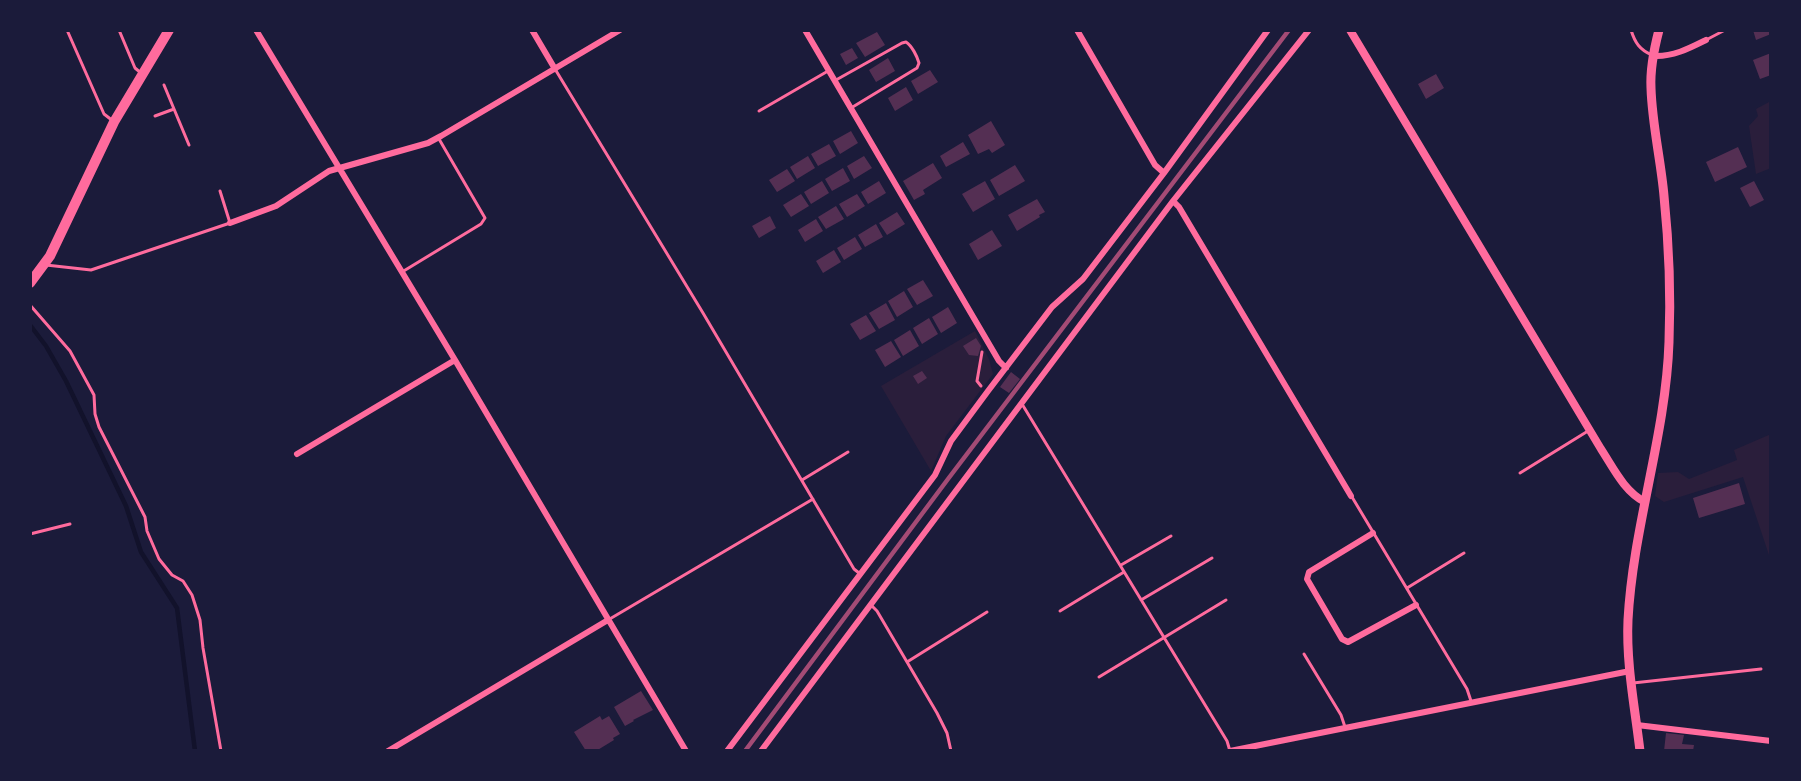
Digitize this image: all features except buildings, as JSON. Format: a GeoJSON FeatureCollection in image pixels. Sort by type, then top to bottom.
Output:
{"type":"FeatureCollection","features":[{"type":"Feature","properties":{"kind":"main road"},"geometry":{"type":"LineString","coordinates":[[31,282],[45,264],[114,122],[169,30]]}},
{"type":"Feature","properties":{"kind":"main road"},"geometry":{"type":"LineString","coordinates":[[1640,751],[1630,671],[1629,611],[1665,386],[1669,343],[1670,262],[1651,90],[1659,30]]}},
{"type":"Feature","properties":{"kind":"street"},"geometry":{"type":"LineString","coordinates":[[256,30],[455,360],[686,751]]}},
{"type":"Feature","properties":{"kind":"street"},"geometry":{"type":"LineString","coordinates":[[532,30],[555,69]]}},
{"type":"Feature","properties":{"kind":"street"},"geometry":{"type":"LineString","coordinates":[[230,223],[268,209],[329,171],[428,143],[620,30]]}},
{"type":"Feature","properties":{"kind":"street"},"geometry":{"type":"LineString","coordinates":[[805,30],[999,361],[1006,368]]}},
{"type":"Feature","properties":{"kind":"street"},"geometry":{"type":"LineString","coordinates":[[1077,30],[1155,165],[1164,173]]}},
{"type":"Feature","properties":{"kind":"street"},"geometry":{"type":"LineString","coordinates":[[727,751],[935,475],[951,441],[1052,307],[1083,279],[1164,173],[1268,30]]}},
{"type":"Feature","properties":{"kind":"street"},"geometry":{"type":"LineString","coordinates":[[761,751],[1173,201],[1309,30]]}},
{"type":"Feature","properties":{"kind":"street"},"geometry":{"type":"LineString","coordinates":[[1350,30],[1589,430],[1626,489],[1645,502]]}},
{"type":"Feature","properties":{"kind":"street"},"geometry":{"type":"LineString","coordinates":[[1654,56],[1672,54],[1706,40]]}},
{"type":"Feature","properties":{"kind":"street"},"geometry":{"type":"LineString","coordinates":[[1173,201],[1179,207],[1352,496]]}},
{"type":"Feature","properties":{"kind":"street"},"geometry":{"type":"LineString","coordinates":[[297,454],[455,360]]}},
{"type":"Feature","properties":{"kind":"street"},"geometry":{"type":"LineString","coordinates":[[1373,533],[1309,572],[1307,579],[1342,639],[1348,642],[1416,605]]}},
{"type":"Feature","properties":{"kind":"street"},"geometry":{"type":"LineString","coordinates":[[388,751],[608,620]]}},
{"type":"Feature","properties":{"kind":"street"},"geometry":{"type":"LineString","coordinates":[[1230,751],[1630,671]]}},
{"type":"Feature","properties":{"kind":"street"},"geometry":{"type":"LineString","coordinates":[[1637,725],[1771,741]]}},
{"type":"Feature","properties":{"kind":"lane"},"geometry":{"type":"LineString","coordinates":[[67,30],[104,114],[114,122]]}},
{"type":"Feature","properties":{"kind":"lane"},"geometry":{"type":"LineString","coordinates":[[119,30],[135,68],[142,74]]}},
{"type":"Feature","properties":{"kind":"lane"},"geometry":{"type":"LineString","coordinates":[[1631,30],[1639,47],[1654,56]]}},
{"type":"Feature","properties":{"kind":"lane"},"geometry":{"type":"LineString","coordinates":[[1706,40],[1725,30]]}},
{"type":"Feature","properties":{"kind":"lane"},"geometry":{"type":"LineString","coordinates":[[834,81],[902,43],[906,42],[913,51],[919,63],[917,68],[850,108]]}},
{"type":"Feature","properties":{"kind":"lane"},"geometry":{"type":"LineString","coordinates":[[555,69],[854,569],[860,574]]}},
{"type":"Feature","properties":{"kind":"lane"},"geometry":{"type":"LineString","coordinates":[[759,111],[828,71]]}},
{"type":"Feature","properties":{"kind":"lane"},"geometry":{"type":"LineString","coordinates":[[402,272],[481,224],[485,218],[438,138]]}},
{"type":"Feature","properties":{"kind":"lane"},"geometry":{"type":"LineString","coordinates":[[45,264],[53,267],[91,270],[230,223],[220,191]]}},
{"type":"Feature","properties":{"kind":"lane"},"geometry":{"type":"LineString","coordinates":[[1022,404],[1227,741],[1230,751]]}},
{"type":"Feature","properties":{"kind":"lane"},"geometry":{"type":"LineString","coordinates":[[1520,473],[1589,430]]}},
{"type":"Feature","properties":{"kind":"lane"},"geometry":{"type":"LineString","coordinates":[[802,480],[849,452]]}},
{"type":"Feature","properties":{"kind":"lane"},"geometry":{"type":"LineString","coordinates":[[1352,496],[1467,689],[1472,703]]}},
{"type":"Feature","properties":{"kind":"lane"},"geometry":{"type":"LineString","coordinates":[[608,620],[813,499]]}},
{"type":"Feature","properties":{"kind":"lane"},"geometry":{"type":"LineString","coordinates":[[30,534],[70,524]]}},
{"type":"Feature","properties":{"kind":"lane"},"geometry":{"type":"LineString","coordinates":[[1120,566],[1171,536]]}},
{"type":"Feature","properties":{"kind":"lane"},"geometry":{"type":"LineString","coordinates":[[1407,588],[1464,553]]}},
{"type":"Feature","properties":{"kind":"lane"},"geometry":{"type":"LineString","coordinates":[[1141,600],[1212,558]]}},
{"type":"Feature","properties":{"kind":"lane"},"geometry":{"type":"LineString","coordinates":[[1060,611],[1124,572]]}},
{"type":"Feature","properties":{"kind":"lane"},"geometry":{"type":"LineString","coordinates":[[1099,676],[1226,600]]}},
{"type":"Feature","properties":{"kind":"lane"},"geometry":{"type":"LineString","coordinates":[[871,604],[942,723],[951,751]]}},
{"type":"Feature","properties":{"kind":"lane"},"geometry":{"type":"LineString","coordinates":[[907,662],[987,612]]}},
{"type":"Feature","properties":{"kind":"lane"},"geometry":{"type":"LineString","coordinates":[[1304,654],[1341,715],[1346,728]]}},
{"type":"Feature","properties":{"kind":"lane"},"geometry":{"type":"LineString","coordinates":[[1631,683],[1761,669]]}},
{"type":"Feature","properties":{"kind":"path"},"geometry":{"type":"LineString","coordinates":[[164,85],[189,145]]}},
{"type":"Feature","properties":{"kind":"path"},"geometry":{"type":"LineString","coordinates":[[155,116],[174,109]]}},
{"type":"Feature","properties":{"kind":"path"},"geometry":{"type":"LineString","coordinates":[[30,304],[70,351],[94,395],[95,414],[99,427],[145,516],[147,531],[159,559],[172,574],[183,580],[192,595],[200,620],[221,751]]}},
{"type":"Feature","properties":{"kind":"path"},"geometry":{"type":"LineString","coordinates":[[983,347],[977,381],[983,387]]}},
{"type":"Feature","properties":{"kind":"shaded area"},"geometry":{"type":"Polygon","coordinates":[[[1771,101],[1771,168],[1756,174],[1749,126],[1758,116],[1756,109],[1771,101]]]}},
{"type":"Feature","properties":{"kind":"shaded area"},"geometry":{"type":"Polygon","coordinates":[[[975,331],[989,359],[993,374],[946,436],[931,471],[881,386],[975,331]]]}},
{"type":"Feature","properties":{"kind":"shaded area"},"geometry":{"type":"Polygon","coordinates":[[[1771,434],[1771,561],[1743,477],[1664,502],[1655,496],[1658,473],[1678,472],[1689,479],[1737,460],[1734,450],[1771,434]]]}},
{"type":"Feature","properties":{"kind":"waterway"},"geometry":{"type":"LineString","coordinates":[[30,325],[46,346],[66,381],[126,506],[141,552],[177,608],[195,751]]}},
{"type":"Feature","properties":{"kind":"railway"},"geometry":{"type":"LineString","coordinates":[[745,751],[1289,30]]}}]}
